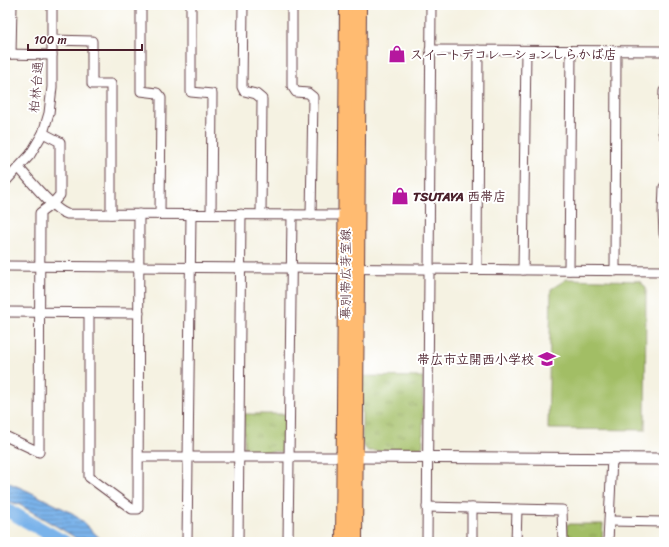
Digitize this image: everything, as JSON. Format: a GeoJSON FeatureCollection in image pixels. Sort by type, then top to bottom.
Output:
{"type":"FeatureCollection","features":[{"type":"Feature","properties":{"kind":"main road","name":"幕別帯広芽室線"},"geometry":{"type":"LineString","coordinates":[[347,5],[352,215],[350,457],[355,542]]}},
{"type":"Feature","properties":{"kind":"main road","name":"幕別帯広芽室線"},"geometry":{"type":"LineString","coordinates":[[352,215],[359,5]]}},
{"type":"Feature","properties":{"kind":"main road","name":"幕別帯広芽室線"},"geometry":{"type":"LineString","coordinates":[[343,542],[350,457]]}},
{"type":"Feature","properties":{"kind":"street"},"geometry":{"type":"LineString","coordinates":[[12,5],[8,54],[52,55]]}},
{"type":"Feature","properties":{"kind":"street","name":"柏林台通"},"geometry":{"type":"LineString","coordinates":[[5,182],[30,155],[43,133],[49,114],[51,98],[52,5]]}},
{"type":"Feature","properties":{"kind":"street"},"geometry":{"type":"LineString","coordinates":[[141,5],[142,91],[157,93],[161,98],[160,214]]}},
{"type":"Feature","properties":{"kind":"street"},"geometry":{"type":"LineString","coordinates":[[191,5],[191,92],[212,94],[212,214]]}},
{"type":"Feature","properties":{"kind":"street"},"geometry":{"type":"LineString","coordinates":[[243,5],[242,87],[244,91],[256,94],[262,99],[261,214]]}},
{"type":"Feature","properties":{"kind":"street"},"geometry":{"type":"LineString","coordinates":[[292,5],[292,86],[296,92],[308,93],[313,96],[311,215]]}},
{"type":"Feature","properties":{"kind":"street"},"geometry":{"type":"LineString","coordinates":[[426,542],[431,5]]}},
{"type":"Feature","properties":{"kind":"street"},"geometry":{"type":"LineString","coordinates":[[52,40],[92,41],[92,84],[111,84],[111,214]]}},
{"type":"Feature","properties":{"kind":"street"},"geometry":{"type":"LineString","coordinates":[[430,50],[571,52],[664,51]]}},
{"type":"Feature","properties":{"kind":"street"},"geometry":{"type":"LineString","coordinates":[[477,269],[478,50]]}},
{"type":"Feature","properties":{"kind":"street"},"geometry":{"type":"LineString","coordinates":[[523,270],[526,51]]}},
{"type":"Feature","properties":{"kind":"street"},"geometry":{"type":"LineString","coordinates":[[569,270],[571,52]]}},
{"type":"Feature","properties":{"kind":"street"},"geometry":{"type":"LineString","coordinates":[[615,271],[616,52]]}},
{"type":"Feature","properties":{"kind":"street"},"geometry":{"type":"LineString","coordinates":[[664,91],[664,136]]}},
{"type":"Feature","properties":{"kind":"street"},"geometry":{"type":"LineString","coordinates":[[5,436],[39,452],[40,214],[60,195],[60,142],[43,133]]}},
{"type":"Feature","properties":{"kind":"street"},"geometry":{"type":"LineString","coordinates":[[19,168],[52,204],[61,212],[67,214],[352,215]]}},
{"type":"Feature","properties":{"kind":"street"},"geometry":{"type":"LineString","coordinates":[[664,187],[664,234]]}},
{"type":"Feature","properties":{"kind":"street"},"geometry":{"type":"LineString","coordinates":[[89,313],[89,478],[132,508],[138,509],[139,214]]}},
{"type":"Feature","properties":{"kind":"street"},"geometry":{"type":"LineString","coordinates":[[188,542],[191,214]]}},
{"type":"Feature","properties":{"kind":"street"},"geometry":{"type":"LineString","coordinates":[[238,542],[241,214]]}},
{"type":"Feature","properties":{"kind":"street"},"geometry":{"type":"LineString","coordinates":[[288,542],[292,215]]}},
{"type":"Feature","properties":{"kind":"street"},"geometry":{"type":"LineString","coordinates":[[5,266],[664,271]]}},
{"type":"Feature","properties":{"kind":"street"},"geometry":{"type":"LineString","coordinates":[[5,312],[139,313]]}},
{"type":"Feature","properties":{"kind":"street"},"geometry":{"type":"LineString","coordinates":[[139,457],[664,459]]}},
{"type":"Feature","properties":{"kind":"street"},"geometry":{"type":"LineString","coordinates":[[608,542],[612,458]]}},
{"type":"Feature","properties":{"kind":"street"},"geometry":{"type":"LineString","coordinates":[[427,508],[562,510],[562,542]]}},
{"type":"Feature","properties":{"kind":"street"},"geometry":{"type":"LineString","coordinates":[[472,508],[472,542]]}},
{"type":"Feature","properties":{"kind":"street"},"geometry":{"type":"LineString","coordinates":[[516,542],[517,509]]}},
{"type":"Feature","properties":{"kind":"street"},"geometry":{"type":"LineString","coordinates":[[610,521],[664,522]]}},
{"type":"Feature","properties":{"kind":"green space"},"geometry":{"type":"Polygon","coordinates":[[[567,279],[639,281],[646,287],[645,430],[548,429],[551,289],[567,279]]]}},
{"type":"Feature","properties":{"kind":"green space"},"geometry":{"type":"Polygon","coordinates":[[[362,376],[423,377],[423,446],[417,451],[368,451],[362,444],[362,376]]]}},
{"type":"Feature","properties":{"kind":"green space"},"geometry":{"type":"Polygon","coordinates":[[[244,414],[287,414],[286,452],[244,451],[244,414]]]}},
{"type":"Feature","properties":{"kind":"green space"},"geometry":{"type":"Polygon","coordinates":[[[567,524],[603,524],[602,542],[566,542],[567,524]]]}},
{"type":"Feature","properties":{"kind":"water"},"geometry":{"type":"Polygon","coordinates":[[[5,481],[74,514],[104,542],[79,542],[73,536],[20,505],[5,500],[5,481]]]}},
{"type":"Feature","properties":{"kind":"waterway"},"geometry":{"type":"LineString","coordinates":[[5,509],[64,542]]}},
{"type":"Feature","properties":{"kind":"place","name":"スイートデコレーションしらかば店"},"geometry":{"type":"Point","coordinates":[397,54]}},
{"type":"Feature","properties":{"kind":"place","name":"TSUTAYA 西帯店"},"geometry":{"type":"Point","coordinates":[400,196]}},
{"type":"Feature","properties":{"kind":"place","name":"帯広市立開西小学校"},"geometry":{"type":"Point","coordinates":[547,359]}}]}
